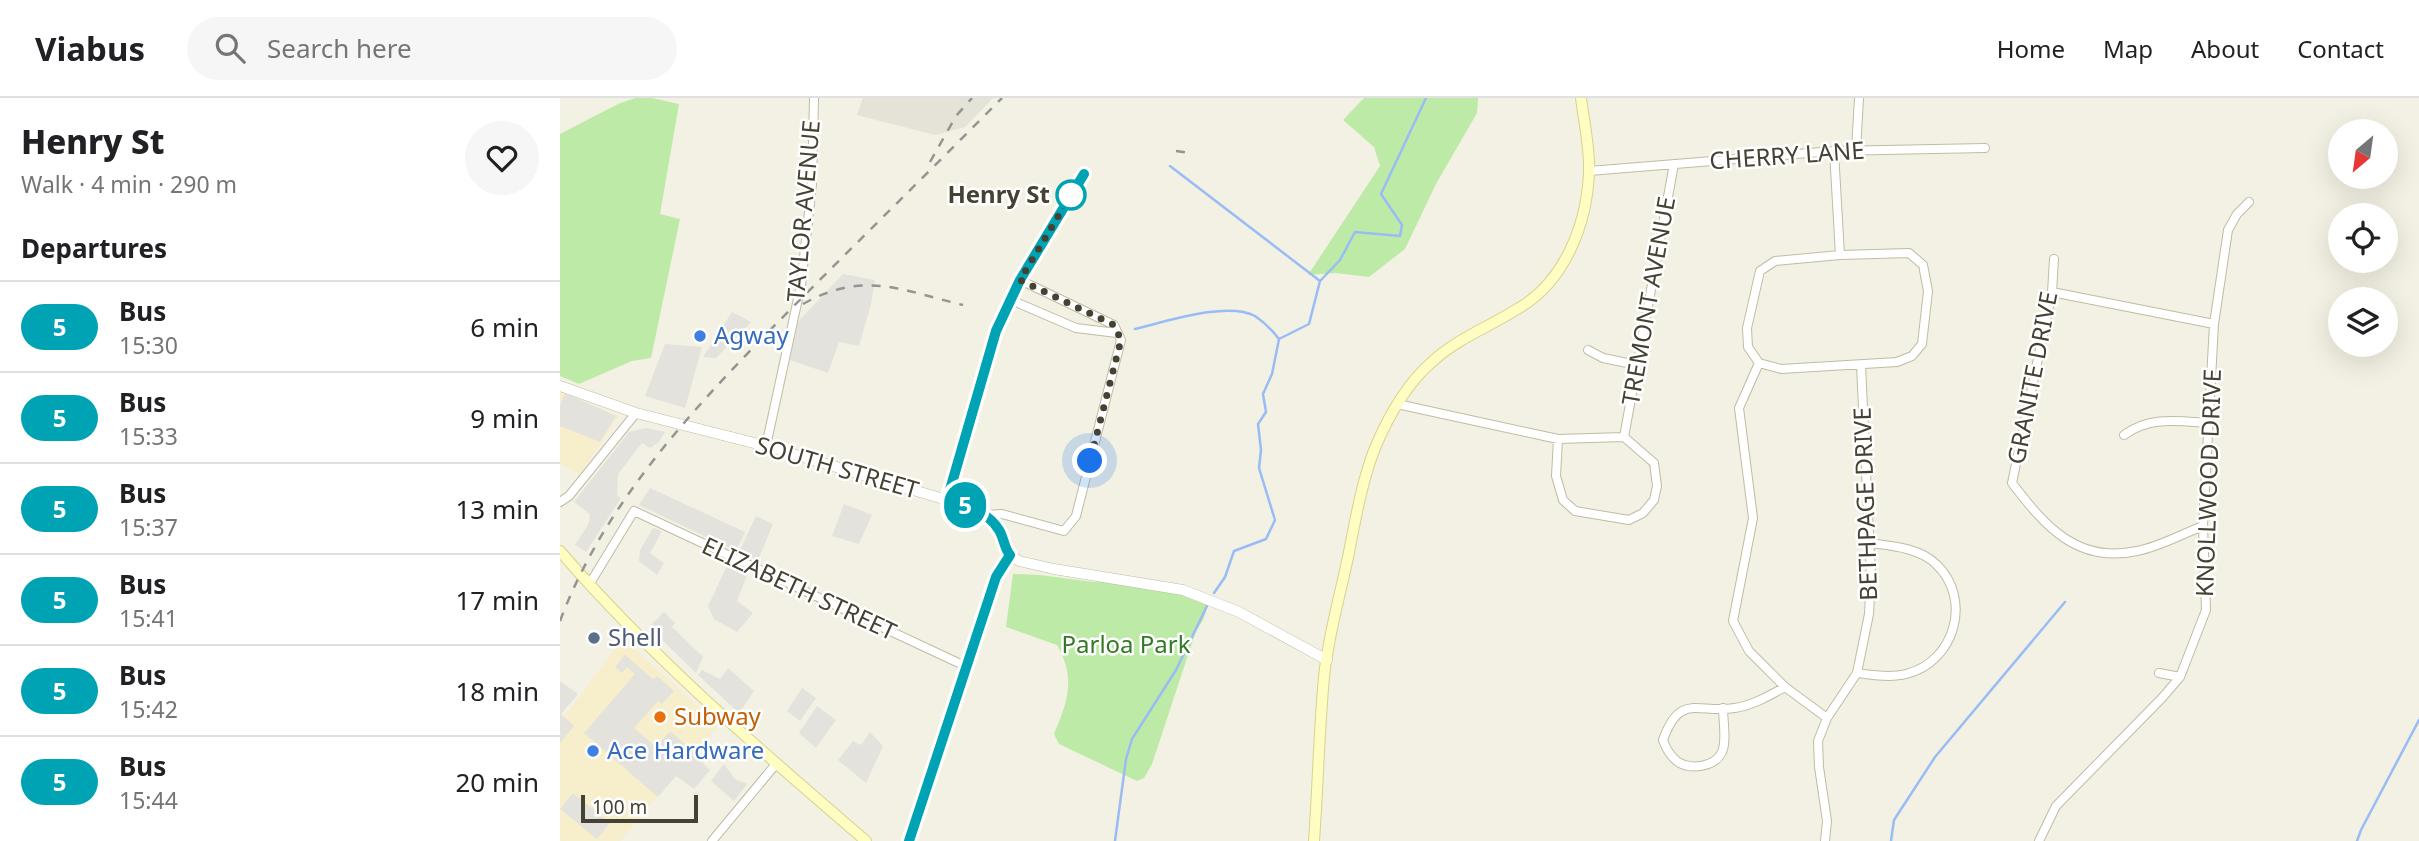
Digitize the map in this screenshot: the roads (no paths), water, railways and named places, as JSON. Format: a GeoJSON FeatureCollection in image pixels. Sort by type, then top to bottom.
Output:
{"type":"FeatureCollection","features":[{"type":"Feature","properties":{"kind":"main road"},"geometry":{"type":"LineString","coordinates":[[1314,841],[1324,674],[1365,482],[1375,449],[1397,404],[1413,381],[1433,360],[1457,343],[1522,307],[1545,288],[1562,266],[1576,239],[1589,171],[1581,98]]}},
{"type":"Feature","properties":{"kind":"main road"},"geometry":{"type":"LineString","coordinates":[[560,551],[668,667],[866,841]]}},
{"type":"Feature","properties":{"kind":"street","name":"TAYLOR AVENUE"},"geometry":{"type":"LineString","coordinates":[[766,446],[802,285],[812,184],[814,98]]}},
{"type":"Feature","properties":{"kind":"street"},"geometry":{"type":"LineString","coordinates":[[1856,150],[1859,98]]}},
{"type":"Feature","properties":{"kind":"street","name":"CHERRY LANE"},"geometry":{"type":"LineString","coordinates":[[1589,171],[1834,151],[1985,148]]}},
{"type":"Feature","properties":{"kind":"street"},"geometry":{"type":"LineString","coordinates":[[1834,151],[1840,255]]}},
{"type":"Feature","properties":{"kind":"street","name":"TREMONT AVENUE"},"geometry":{"type":"LineString","coordinates":[[1624,437],[1674,164]]}},
{"type":"Feature","properties":{"kind":"street"},"geometry":{"type":"LineString","coordinates":[[947,500],[996,331],[1020,280],[1084,174]]}},
{"type":"Feature","properties":{"kind":"street","name":"KNOLLWOOD DRIVE"},"geometry":{"type":"LineString","coordinates":[[2039,841],[2056,806],[2180,677],[2206,610],[2203,526],[2214,324],[2228,229],[2237,214],[2249,202]]}},
{"type":"Feature","properties":{"kind":"street"},"geometry":{"type":"LineString","coordinates":[[1909,253],[1923,265],[1928,291],[1923,344],[1912,356],[1897,362],[1781,369],[1759,363],[1748,347],[1747,328],[1760,271],[1775,261],[1840,255],[1909,253]]}},
{"type":"Feature","properties":{"kind":"street","name":"GRANITE DRIVE"},"geometry":{"type":"LineString","coordinates":[[2054,259],[2052,292],[2012,483],[2035,513],[2061,538],[2096,554],[2137,551],[2203,526]]}},
{"type":"Feature","properties":{"kind":"street"},"geometry":{"type":"LineString","coordinates":[[986,515],[1002,514],[1064,531],[1076,516],[1120,342],[1114,325],[1020,280]]}},
{"type":"Feature","properties":{"kind":"street"},"geometry":{"type":"LineString","coordinates":[[2052,292],[2214,324]]}},
{"type":"Feature","properties":{"kind":"street"},"geometry":{"type":"LineString","coordinates":[[1011,300],[1076,328],[1117,333]]}},
{"type":"Feature","properties":{"kind":"street"},"geometry":{"type":"LineString","coordinates":[[1588,350],[1603,358],[1637,365]]}},
{"type":"Feature","properties":{"kind":"street"},"geometry":{"type":"LineString","coordinates":[[1759,363],[1739,408],[1752,518],[1733,621],[1749,651],[1785,687],[1827,718]]}},
{"type":"Feature","properties":{"kind":"street","name":"BETHPAGE DRIVE"},"geometry":{"type":"LineString","coordinates":[[1825,841],[1827,821],[1818,767],[1818,741],[1827,718],[1857,674],[1869,614],[1870,543],[1861,365]]}},
{"type":"Feature","properties":{"kind":"street","name":"SOUTH STREET"},"geometry":{"type":"LineString","coordinates":[[560,386],[636,413],[766,446],[967,506],[986,515]]}},
{"type":"Feature","properties":{"kind":"street"},"geometry":{"type":"LineString","coordinates":[[1397,404],[1558,439],[1624,437],[1654,463],[1657,486],[1654,500],[1643,513],[1629,520],[1575,511],[1563,500],[1556,476],[1558,439]]}},
{"type":"Feature","properties":{"kind":"street"},"geometry":{"type":"LineString","coordinates":[[560,502],[569,496],[636,413]]}},
{"type":"Feature","properties":{"kind":"street"},"geometry":{"type":"LineString","coordinates":[[2124,435],[2136,426],[2156,421],[2209,423]]}},
{"type":"Feature","properties":{"kind":"street","name":"ELIZABETH STREET"},"geometry":{"type":"LineString","coordinates":[[589,585],[634,511],[965,666]]}},
{"type":"Feature","properties":{"kind":"street"},"geometry":{"type":"LineString","coordinates":[[986,515],[999,530],[1010,555],[1018,561],[1183,590],[1239,612],[1327,660]]}},
{"type":"Feature","properties":{"kind":"street"},"geometry":{"type":"LineString","coordinates":[[1857,674],[1906,674],[1934,661],[1948,643],[1956,621],[1953,588],[1935,562],[1914,551],[1870,543]]}},
{"type":"Feature","properties":{"kind":"street"},"geometry":{"type":"LineString","coordinates":[[909,841],[996,577],[1010,555]]}},
{"type":"Feature","properties":{"kind":"street"},"geometry":{"type":"LineString","coordinates":[[2159,673],[2180,677]]}},
{"type":"Feature","properties":{"kind":"street"},"geometry":{"type":"LineString","coordinates":[[1723,708],[1723,750],[1718,758],[1698,766],[1679,762],[1667,752],[1663,740],[1668,725],[1688,708],[1723,708],[1734,709],[1764,700],[1785,687]]}},
{"type":"Feature","properties":{"kind":"street"},"geometry":{"type":"LineString","coordinates":[[712,841],[776,764]]}},
{"type":"Feature","properties":{"kind":"waterway"},"geometry":{"type":"LineString","coordinates":[[1214,593],[1225,577],[1234,551],[1266,539],[1275,520],[1259,468],[1261,450],[1258,424],[1266,412],[1263,394],[1272,374],[1279,339],[1309,324],[1320,281],[1340,260],[1355,232],[1400,236],[1402,225],[1381,194],[1426,98]]}},
{"type":"Feature","properties":{"kind":"waterway"},"geometry":{"type":"LineString","coordinates":[[1170,166],[1320,281]]}},
{"type":"Feature","properties":{"kind":"waterway"},"geometry":{"type":"LineString","coordinates":[[1135,329],[1196,314],[1229,311],[1255,316],[1279,339]]}},
{"type":"Feature","properties":{"kind":"waterway"},"geometry":{"type":"LineString","coordinates":[[1891,841],[1894,820],[1935,757],[2065,602]]}},
{"type":"Feature","properties":{"kind":"waterway"},"geometry":{"type":"LineString","coordinates":[[1115,841],[1126,759],[1132,739],[1176,670],[1207,606]]}},
{"type":"Feature","properties":{"kind":"waterway"},"geometry":{"type":"LineString","coordinates":[[2357,841],[2419,720]]}},
{"type":"Feature","properties":{"kind":"railway"},"geometry":{"type":"LineString","coordinates":[[930,162],[956,116],[972,98]]}},
{"type":"Feature","properties":{"kind":"railway"},"geometry":{"type":"LineString","coordinates":[[560,621],[578,578],[600,537],[625,498],[682,425],[777,323],[1002,98]]}},
{"type":"Feature","properties":{"kind":"railway"},"geometry":{"type":"LineString","coordinates":[[1176,151],[1190,153]]}},
{"type":"Feature","properties":{"kind":"railway"},"geometry":{"type":"LineString","coordinates":[[803,304],[825,294],[864,285],[901,289],[963,305]]}},
{"type":"Feature","properties":{"kind":"place","name":"Henry St"},"geometry":{"type":"Point","coordinates":[1071,195]}},
{"type":"Feature","properties":{"kind":"place","name":"Agway"},"geometry":{"type":"Point","coordinates":[700,336]}},
{"type":"Feature","properties":{"kind":"place","name":"Shell"},"geometry":{"type":"Point","coordinates":[594,638]}},
{"type":"Feature","properties":{"kind":"place","name":"Subway"},"geometry":{"type":"Point","coordinates":[660,717]}},
{"type":"Feature","properties":{"kind":"place","name":"Ace Hardware"},"geometry":{"type":"Point","coordinates":[593,751]}},
{"type":"Feature","properties":{"kind":"park label","name":"Parloa Park"},"geometry":{"type":"Point","coordinates":[1126,645]}}]}
